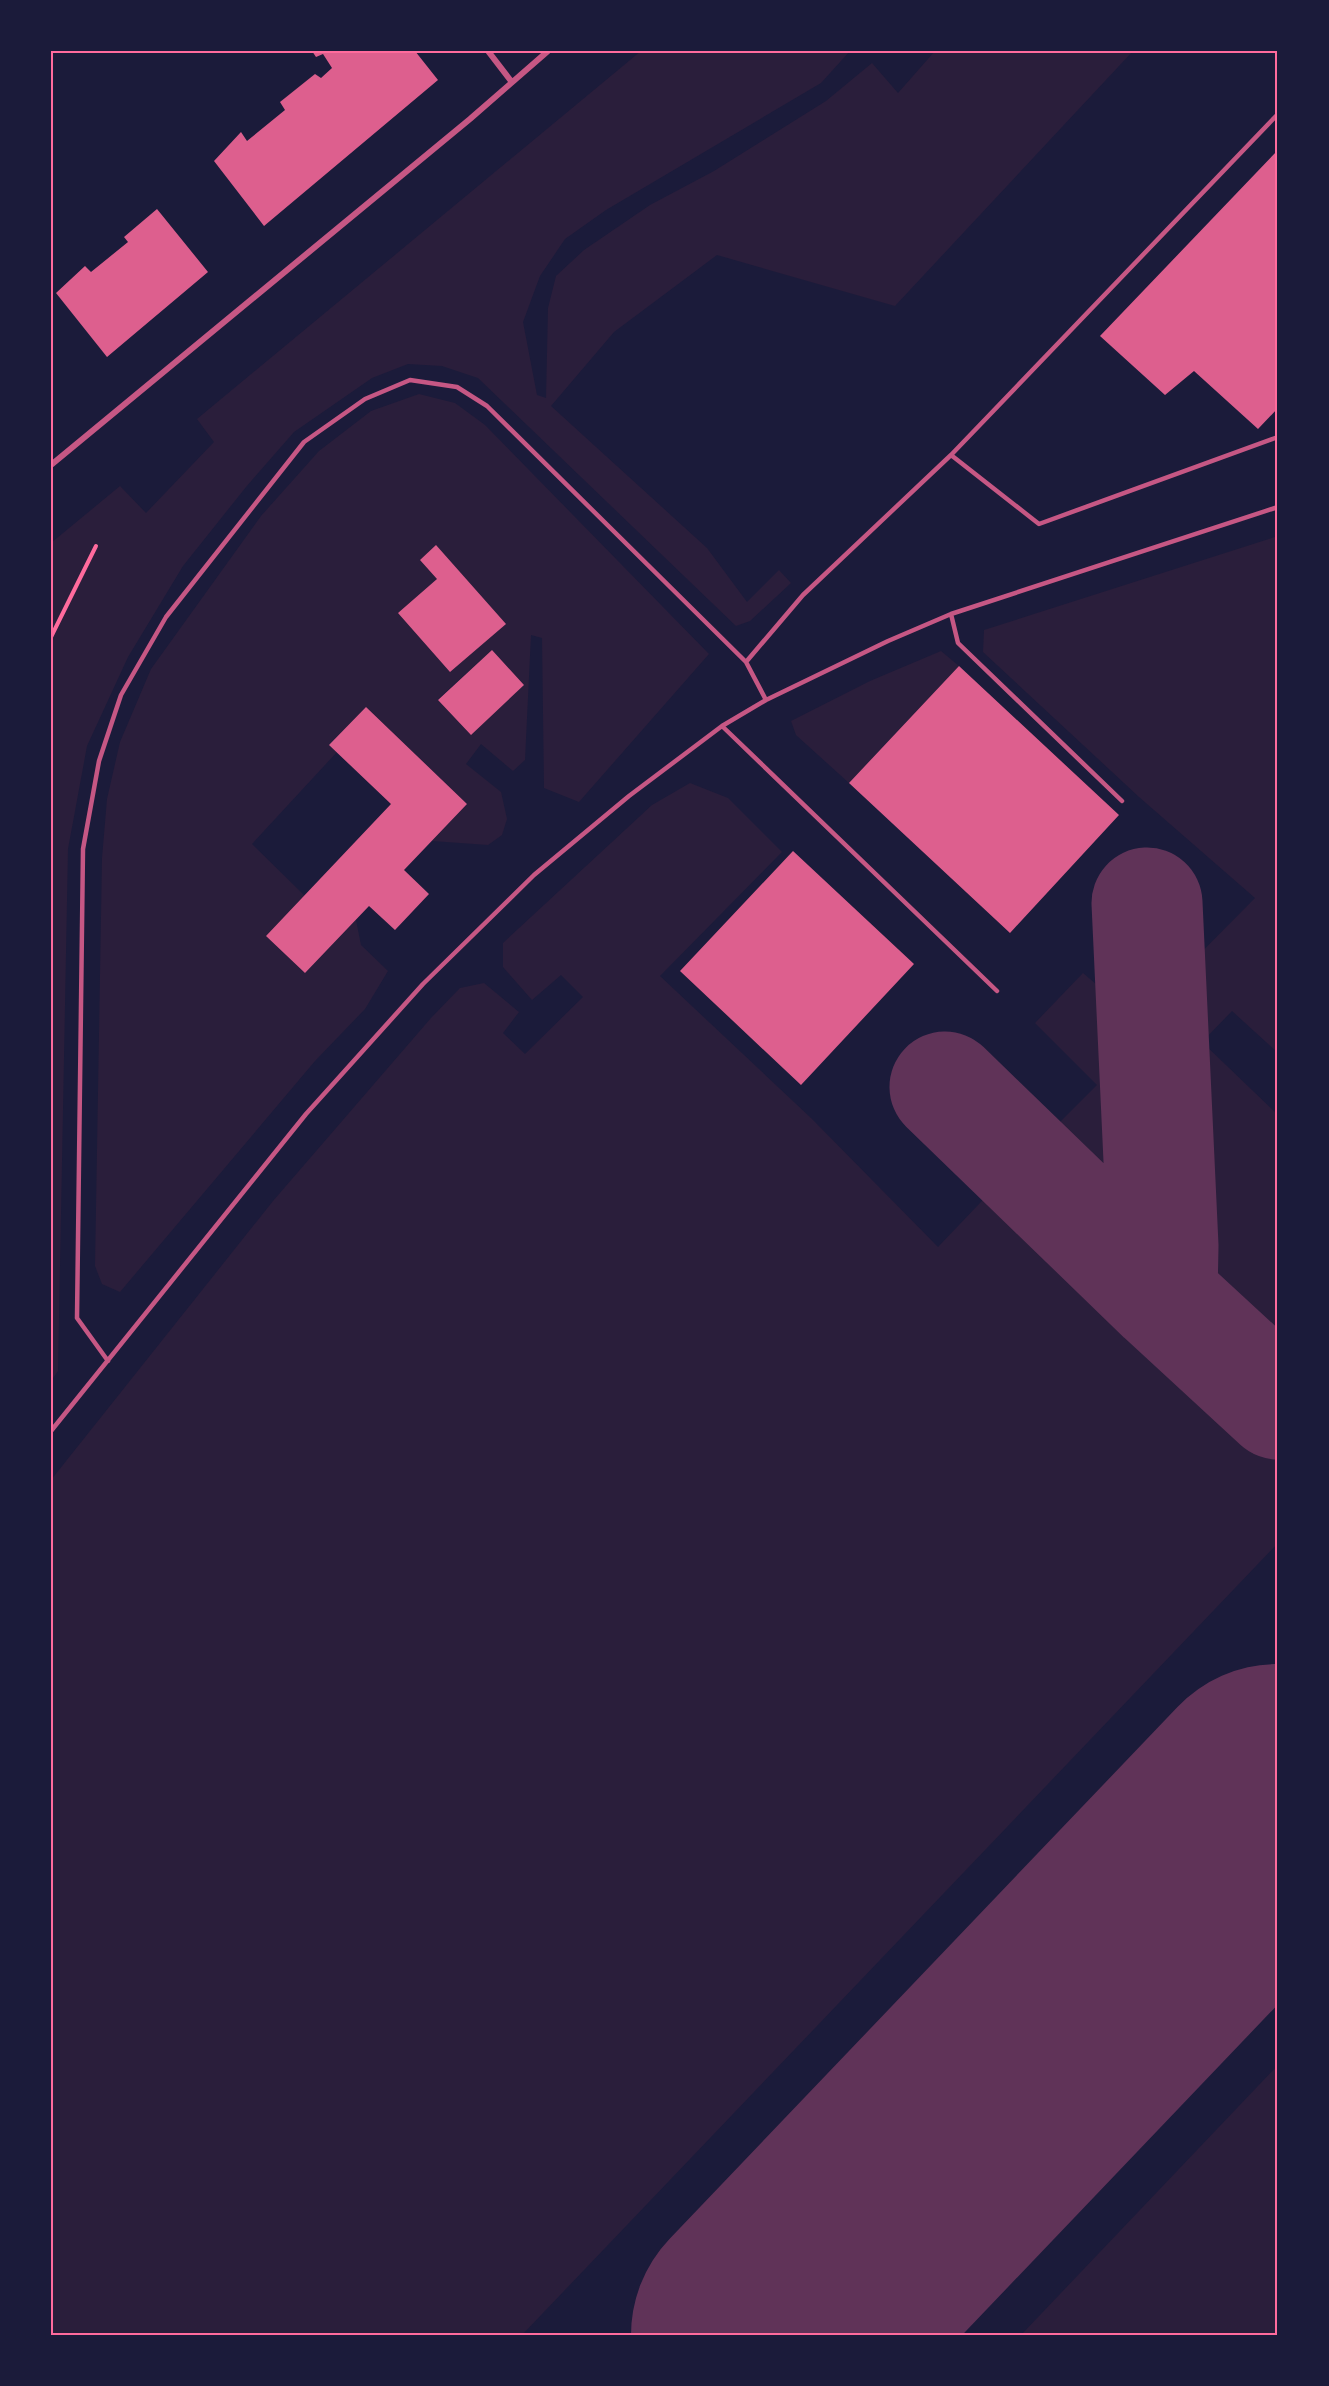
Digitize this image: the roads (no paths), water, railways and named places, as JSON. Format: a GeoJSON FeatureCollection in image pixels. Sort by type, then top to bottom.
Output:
{"type":"FeatureCollection","features":[{"type":"Feature","properties":{"kind":"street"},"geometry":{"type":"LineString","coordinates":[[488,51],[511,81]]}},
{"type":"Feature","properties":{"kind":"street"},"geometry":{"type":"LineString","coordinates":[[51,465],[461,126],[548,51]]}},
{"type":"Feature","properties":{"kind":"lane"},"geometry":{"type":"LineString","coordinates":[[746,662],[803,594],[951,455],[1278,114]]}},
{"type":"Feature","properties":{"kind":"lane"},"geometry":{"type":"LineString","coordinates":[[108,1361],[77,1318],[83,849],[99,761],[121,695],[166,617],[304,442],[365,399],[410,380],[457,387],[487,405],[746,662],[766,700]]}},
{"type":"Feature","properties":{"kind":"lane"},"geometry":{"type":"LineString","coordinates":[[951,455],[1039,524],[1278,437]]}},
{"type":"Feature","properties":{"kind":"lane"},"geometry":{"type":"LineString","coordinates":[[51,1431],[306,1114],[423,984],[534,875],[629,796],[723,726],[766,700],[951,614],[1278,507]]}},
{"type":"Feature","properties":{"kind":"lane"},"geometry":{"type":"LineString","coordinates":[[951,614],[957,643],[1122,801]]}},
{"type":"Feature","properties":{"kind":"lane"},"geometry":{"type":"LineString","coordinates":[[723,726],[997,991]]}}]}
